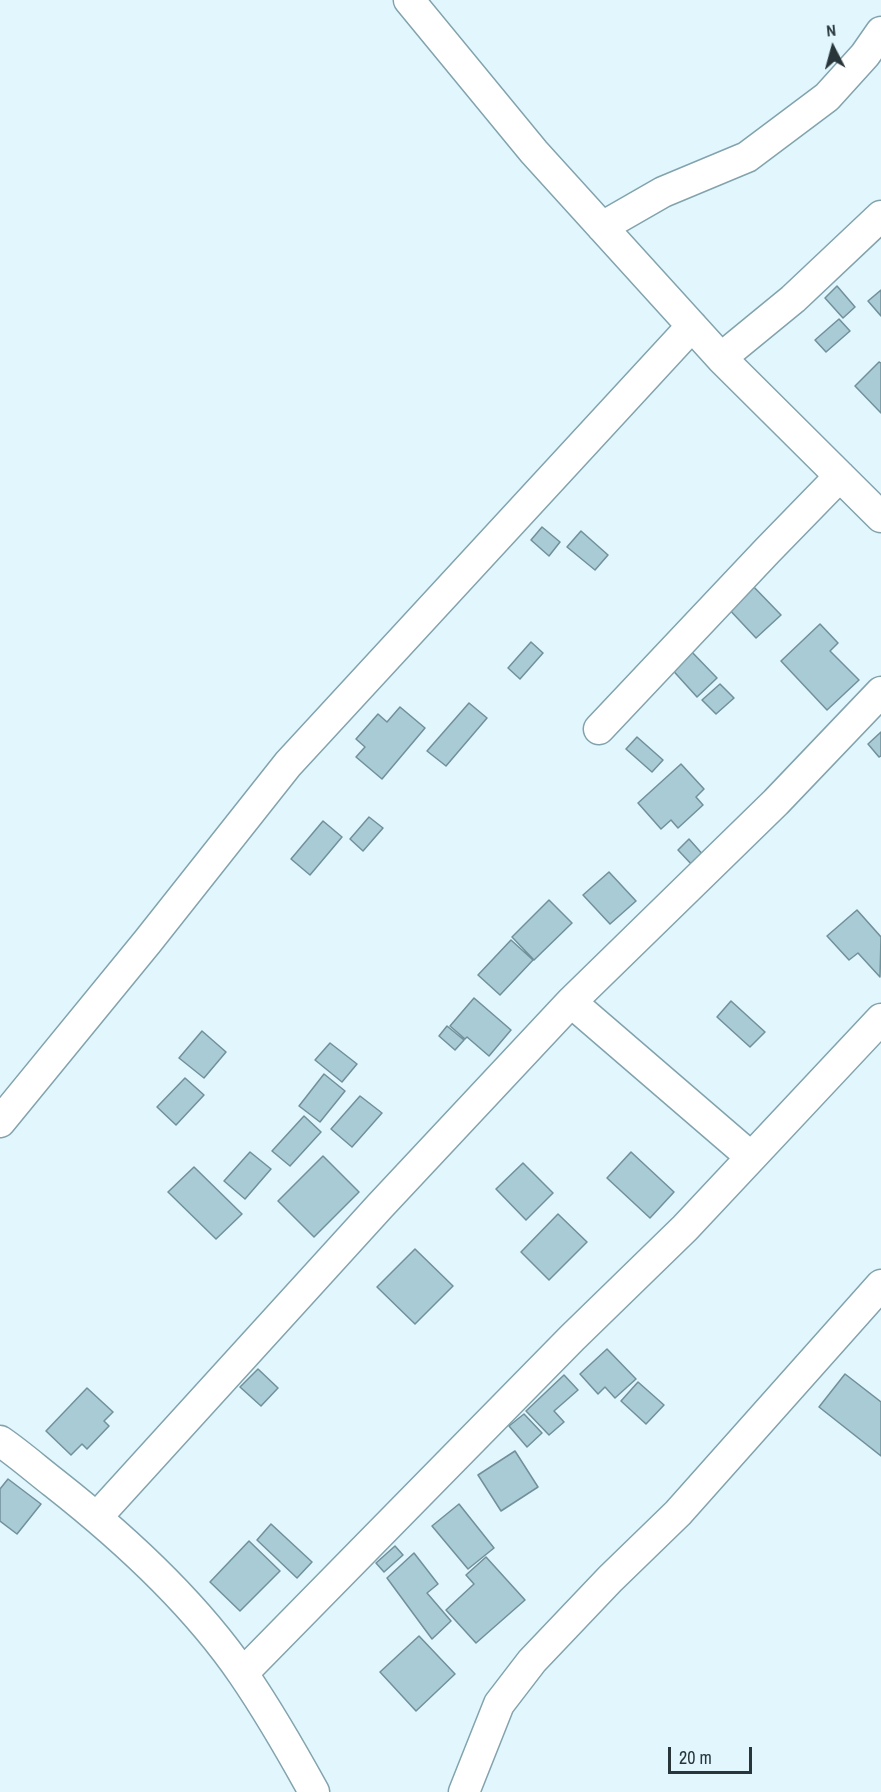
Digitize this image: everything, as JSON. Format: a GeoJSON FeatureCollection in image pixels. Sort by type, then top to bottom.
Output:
{"type":"FeatureCollection","features":[{"type":"Feature","properties":{"kind":"street"},"geometry":{"type":"LineString","coordinates":[[409,0],[534,152],[721,358],[840,477],[875,501]]}},
{"type":"Feature","properties":{"kind":"street"},"geometry":{"type":"LineString","coordinates":[[602,227],[663,192],[747,157],[827,97],[865,55],[881,32]]}},
{"type":"Feature","properties":{"kind":"street"},"geometry":{"type":"LineString","coordinates":[[721,358],[793,299],[881,216]]}},
{"type":"Feature","properties":{"kind":"street"},"geometry":{"type":"LineString","coordinates":[[0,1122],[141,950],[288,764],[692,326]]}},
{"type":"Feature","properties":{"kind":"street"},"geometry":{"type":"LineString","coordinates":[[599,729],[840,477]]}},
{"type":"Feature","properties":{"kind":"street"},"geometry":{"type":"LineString","coordinates":[[97,1517],[372,1214],[571,1002],[776,802],[881,692]]}},
{"type":"Feature","properties":{"kind":"street"},"geometry":{"type":"LineString","coordinates":[[571,1002],[751,1158]]}},
{"type":"Feature","properties":{"kind":"street"},"geometry":{"type":"LineString","coordinates":[[243,1673],[556,1354],[685,1228],[881,1019]]}},
{"type":"Feature","properties":{"kind":"street"},"geometry":{"type":"LineString","coordinates":[[464,1792],[499,1704],[532,1661],[610,1579],[678,1513],[878,1295]]}},
{"type":"Feature","properties":{"kind":"street"},"geometry":{"type":"LineString","coordinates":[[0,1441],[97,1517],[165,1581],[243,1673],[284,1738],[314,1792]]}},
{"type":"Feature","properties":{"kind":"building"},"geometry":{"type":"Polygon","coordinates":[[[837,286],[855,307],[843,318],[825,298],[837,286]]]}},
{"type":"Feature","properties":{"kind":"building"},"geometry":{"type":"Polygon","coordinates":[[[881,290],[881,316],[868,301],[881,290]]]}},
{"type":"Feature","properties":{"kind":"building"},"geometry":{"type":"Polygon","coordinates":[[[839,319],[850,331],[826,352],[815,340],[839,319]]]}},
{"type":"Feature","properties":{"kind":"building"},"geometry":{"type":"Polygon","coordinates":[[[879,362],[881,363],[881,413],[855,386],[879,362]]]}},
{"type":"Feature","properties":{"kind":"building"},"geometry":{"type":"Polygon","coordinates":[[[542,527],[560,542],[549,556],[531,540],[542,527]]]}},
{"type":"Feature","properties":{"kind":"building"},"geometry":{"type":"Polygon","coordinates":[[[581,531],[608,555],[595,570],[567,547],[581,531]]]}},
{"type":"Feature","properties":{"kind":"building"},"geometry":{"type":"Polygon","coordinates":[[[750,583],[781,615],[756,638],[726,606],[750,583]]]}},
{"type":"Feature","properties":{"kind":"building"},"geometry":{"type":"Polygon","coordinates":[[[820,624],[838,643],[830,651],[859,680],[827,710],[781,661],[820,624]]]}},
{"type":"Feature","properties":{"kind":"building"},"geometry":{"type":"Polygon","coordinates":[[[531,642],[543,653],[520,679],[508,668],[531,642]]]}},
{"type":"Feature","properties":{"kind":"building"},"geometry":{"type":"Polygon","coordinates":[[[687,647],[717,678],[697,697],[668,665],[687,647]]]}},
{"type":"Feature","properties":{"kind":"building"},"geometry":{"type":"Polygon","coordinates":[[[720,684],[734,698],[716,714],[702,700],[720,684]]]}},
{"type":"Feature","properties":{"kind":"building"},"geometry":{"type":"Polygon","coordinates":[[[469,703],[487,718],[446,766],[427,751],[469,703]]]}},
{"type":"Feature","properties":{"kind":"building"},"geometry":{"type":"Polygon","coordinates":[[[400,707],[425,728],[382,779],[356,757],[365,747],[356,739],[378,714],[387,722],[400,707]]]}},
{"type":"Feature","properties":{"kind":"building"},"geometry":{"type":"Polygon","coordinates":[[[881,732],[881,756],[879,757],[868,744],[881,732]]]}},
{"type":"Feature","properties":{"kind":"building"},"geometry":{"type":"Polygon","coordinates":[[[637,737],[663,760],[652,772],[626,749],[637,737]]]}},
{"type":"Feature","properties":{"kind":"building"},"geometry":{"type":"Polygon","coordinates":[[[681,764],[704,789],[696,797],[703,805],[678,828],[671,820],[661,829],[638,803],[681,764]]]}},
{"type":"Feature","properties":{"kind":"building"},"geometry":{"type":"Polygon","coordinates":[[[369,817],[383,828],[363,851],[350,839],[369,817]]]}},
{"type":"Feature","properties":{"kind":"building"},"geometry":{"type":"Polygon","coordinates":[[[323,821],[342,837],[310,875],[291,859],[323,821]]]}},
{"type":"Feature","properties":{"kind":"building"},"geometry":{"type":"Polygon","coordinates":[[[689,839],[705,857],[694,867],[678,850],[689,839]]]}},
{"type":"Feature","properties":{"kind":"building"},"geometry":{"type":"Polygon","coordinates":[[[609,872],[636,901],[610,924],[583,895],[609,872]]]}},
{"type":"Feature","properties":{"kind":"building"},"geometry":{"type":"Polygon","coordinates":[[[549,900],[572,923],[534,960],[512,937],[549,900]]]}},
{"type":"Feature","properties":{"kind":"building"},"geometry":{"type":"Polygon","coordinates":[[[857,910],[881,937],[880,977],[858,953],[849,960],[827,936],[857,910]]]}},
{"type":"Feature","properties":{"kind":"building"},"geometry":{"type":"Polygon","coordinates":[[[511,940],[533,960],[500,995],[478,975],[511,940]]]}},
{"type":"Feature","properties":{"kind":"building"},"geometry":{"type":"Polygon","coordinates":[[[474,998],[511,1030],[489,1056],[450,1026],[474,998]]]}},
{"type":"Feature","properties":{"kind":"building"},"geometry":{"type":"Polygon","coordinates":[[[731,1001],[765,1032],[750,1047],[717,1017],[731,1001]]]}},
{"type":"Feature","properties":{"kind":"building"},"geometry":{"type":"Polygon","coordinates":[[[447,1026],[464,1040],[455,1050],[439,1036],[447,1026]]]}},
{"type":"Feature","properties":{"kind":"building"},"geometry":{"type":"Polygon","coordinates":[[[202,1031],[226,1052],[204,1078],[179,1058],[202,1031]]]}},
{"type":"Feature","properties":{"kind":"building"},"geometry":{"type":"Polygon","coordinates":[[[330,1043],[357,1064],[342,1082],[315,1060],[330,1043]]]}},
{"type":"Feature","properties":{"kind":"building"},"geometry":{"type":"Polygon","coordinates":[[[324,1074],[345,1091],[320,1122],[299,1106],[324,1074]]]}},
{"type":"Feature","properties":{"kind":"building"},"geometry":{"type":"Polygon","coordinates":[[[185,1078],[204,1095],[176,1125],[157,1107],[185,1078]]]}},
{"type":"Feature","properties":{"kind":"building"},"geometry":{"type":"Polygon","coordinates":[[[360,1096],[382,1113],[352,1147],[331,1129],[360,1096]]]}},
{"type":"Feature","properties":{"kind":"building"},"geometry":{"type":"Polygon","coordinates":[[[304,1116],[321,1132],[290,1166],[272,1151],[304,1116]]]}},
{"type":"Feature","properties":{"kind":"building"},"geometry":{"type":"Polygon","coordinates":[[[250,1152],[271,1169],[245,1199],[224,1181],[250,1152]]]}},
{"type":"Feature","properties":{"kind":"building"},"geometry":{"type":"Polygon","coordinates":[[[631,1152],[674,1192],[650,1218],[607,1178],[631,1152]]]}},
{"type":"Feature","properties":{"kind":"building"},"geometry":{"type":"Polygon","coordinates":[[[323,1156],[359,1192],[314,1237],[278,1201],[323,1156]]]}},
{"type":"Feature","properties":{"kind":"building"},"geometry":{"type":"Polygon","coordinates":[[[523,1163],[553,1193],[526,1220],[496,1189],[523,1163]]]}},
{"type":"Feature","properties":{"kind":"building"},"geometry":{"type":"Polygon","coordinates":[[[194,1167],[242,1214],[216,1239],[168,1192],[194,1167]]]}},
{"type":"Feature","properties":{"kind":"building"},"geometry":{"type":"Polygon","coordinates":[[[558,1214],[587,1242],[549,1280],[521,1252],[558,1214]]]}},
{"type":"Feature","properties":{"kind":"building"},"geometry":{"type":"Polygon","coordinates":[[[415,1249],[453,1286],[415,1324],[377,1287],[415,1249]]]}},
{"type":"Feature","properties":{"kind":"building"},"geometry":{"type":"Polygon","coordinates":[[[607,1349],[636,1379],[615,1398],[605,1387],[598,1394],[580,1374],[607,1349]]]}},
{"type":"Feature","properties":{"kind":"building"},"geometry":{"type":"Polygon","coordinates":[[[258,1369],[278,1388],[261,1406],[240,1387],[258,1369]]]}},
{"type":"Feature","properties":{"kind":"building"},"geometry":{"type":"Polygon","coordinates":[[[845,1374],[881,1402],[881,1456],[819,1407],[845,1374]]]}},
{"type":"Feature","properties":{"kind":"building"},"geometry":{"type":"Polygon","coordinates":[[[564,1375],[578,1390],[554,1411],[564,1422],[549,1435],[526,1411],[564,1375]]]}},
{"type":"Feature","properties":{"kind":"building"},"geometry":{"type":"Polygon","coordinates":[[[638,1382],[664,1405],[646,1424],[621,1401],[638,1382]]]}},
{"type":"Feature","properties":{"kind":"building"},"geometry":{"type":"Polygon","coordinates":[[[87,1388],[113,1412],[104,1421],[109,1426],[87,1449],[82,1444],[71,1455],[46,1431],[87,1388]]]}},
{"type":"Feature","properties":{"kind":"building"},"geometry":{"type":"Polygon","coordinates":[[[524,1414],[542,1433],[527,1447],[509,1426],[524,1414]]]}},
{"type":"Feature","properties":{"kind":"building"},"geometry":{"type":"Polygon","coordinates":[[[515,1451],[538,1487],[501,1511],[478,1475],[515,1451]]]}},
{"type":"Feature","properties":{"kind":"building"},"geometry":{"type":"Polygon","coordinates":[[[8,1479],[41,1504],[17,1534],[0,1521],[0,1489],[8,1479]]]}},
{"type":"Feature","properties":{"kind":"building"},"geometry":{"type":"Polygon","coordinates":[[[459,1504],[494,1548],[468,1569],[432,1526],[459,1504]]]}},
{"type":"Feature","properties":{"kind":"building"},"geometry":{"type":"Polygon","coordinates":[[[271,1524],[312,1562],[297,1578],[257,1540],[271,1524]]]}},
{"type":"Feature","properties":{"kind":"building"},"geometry":{"type":"Polygon","coordinates":[[[249,1541],[280,1571],[240,1611],[210,1582],[249,1541]]]}},
{"type":"Feature","properties":{"kind":"building"},"geometry":{"type":"Polygon","coordinates":[[[395,1546],[403,1555],[384,1572],[376,1563],[395,1546]]]}},
{"type":"Feature","properties":{"kind":"building"},"geometry":{"type":"Polygon","coordinates":[[[414,1553],[438,1584],[427,1593],[451,1621],[432,1639],[387,1578],[414,1553]]]}},
{"type":"Feature","properties":{"kind":"building"},"geometry":{"type":"Polygon","coordinates":[[[486,1557],[525,1600],[476,1643],[446,1610],[474,1584],[466,1575],[486,1557]]]}},
{"type":"Feature","properties":{"kind":"building"},"geometry":{"type":"Polygon","coordinates":[[[419,1636],[455,1674],[416,1711],[380,1672],[419,1636]]]}}]}
